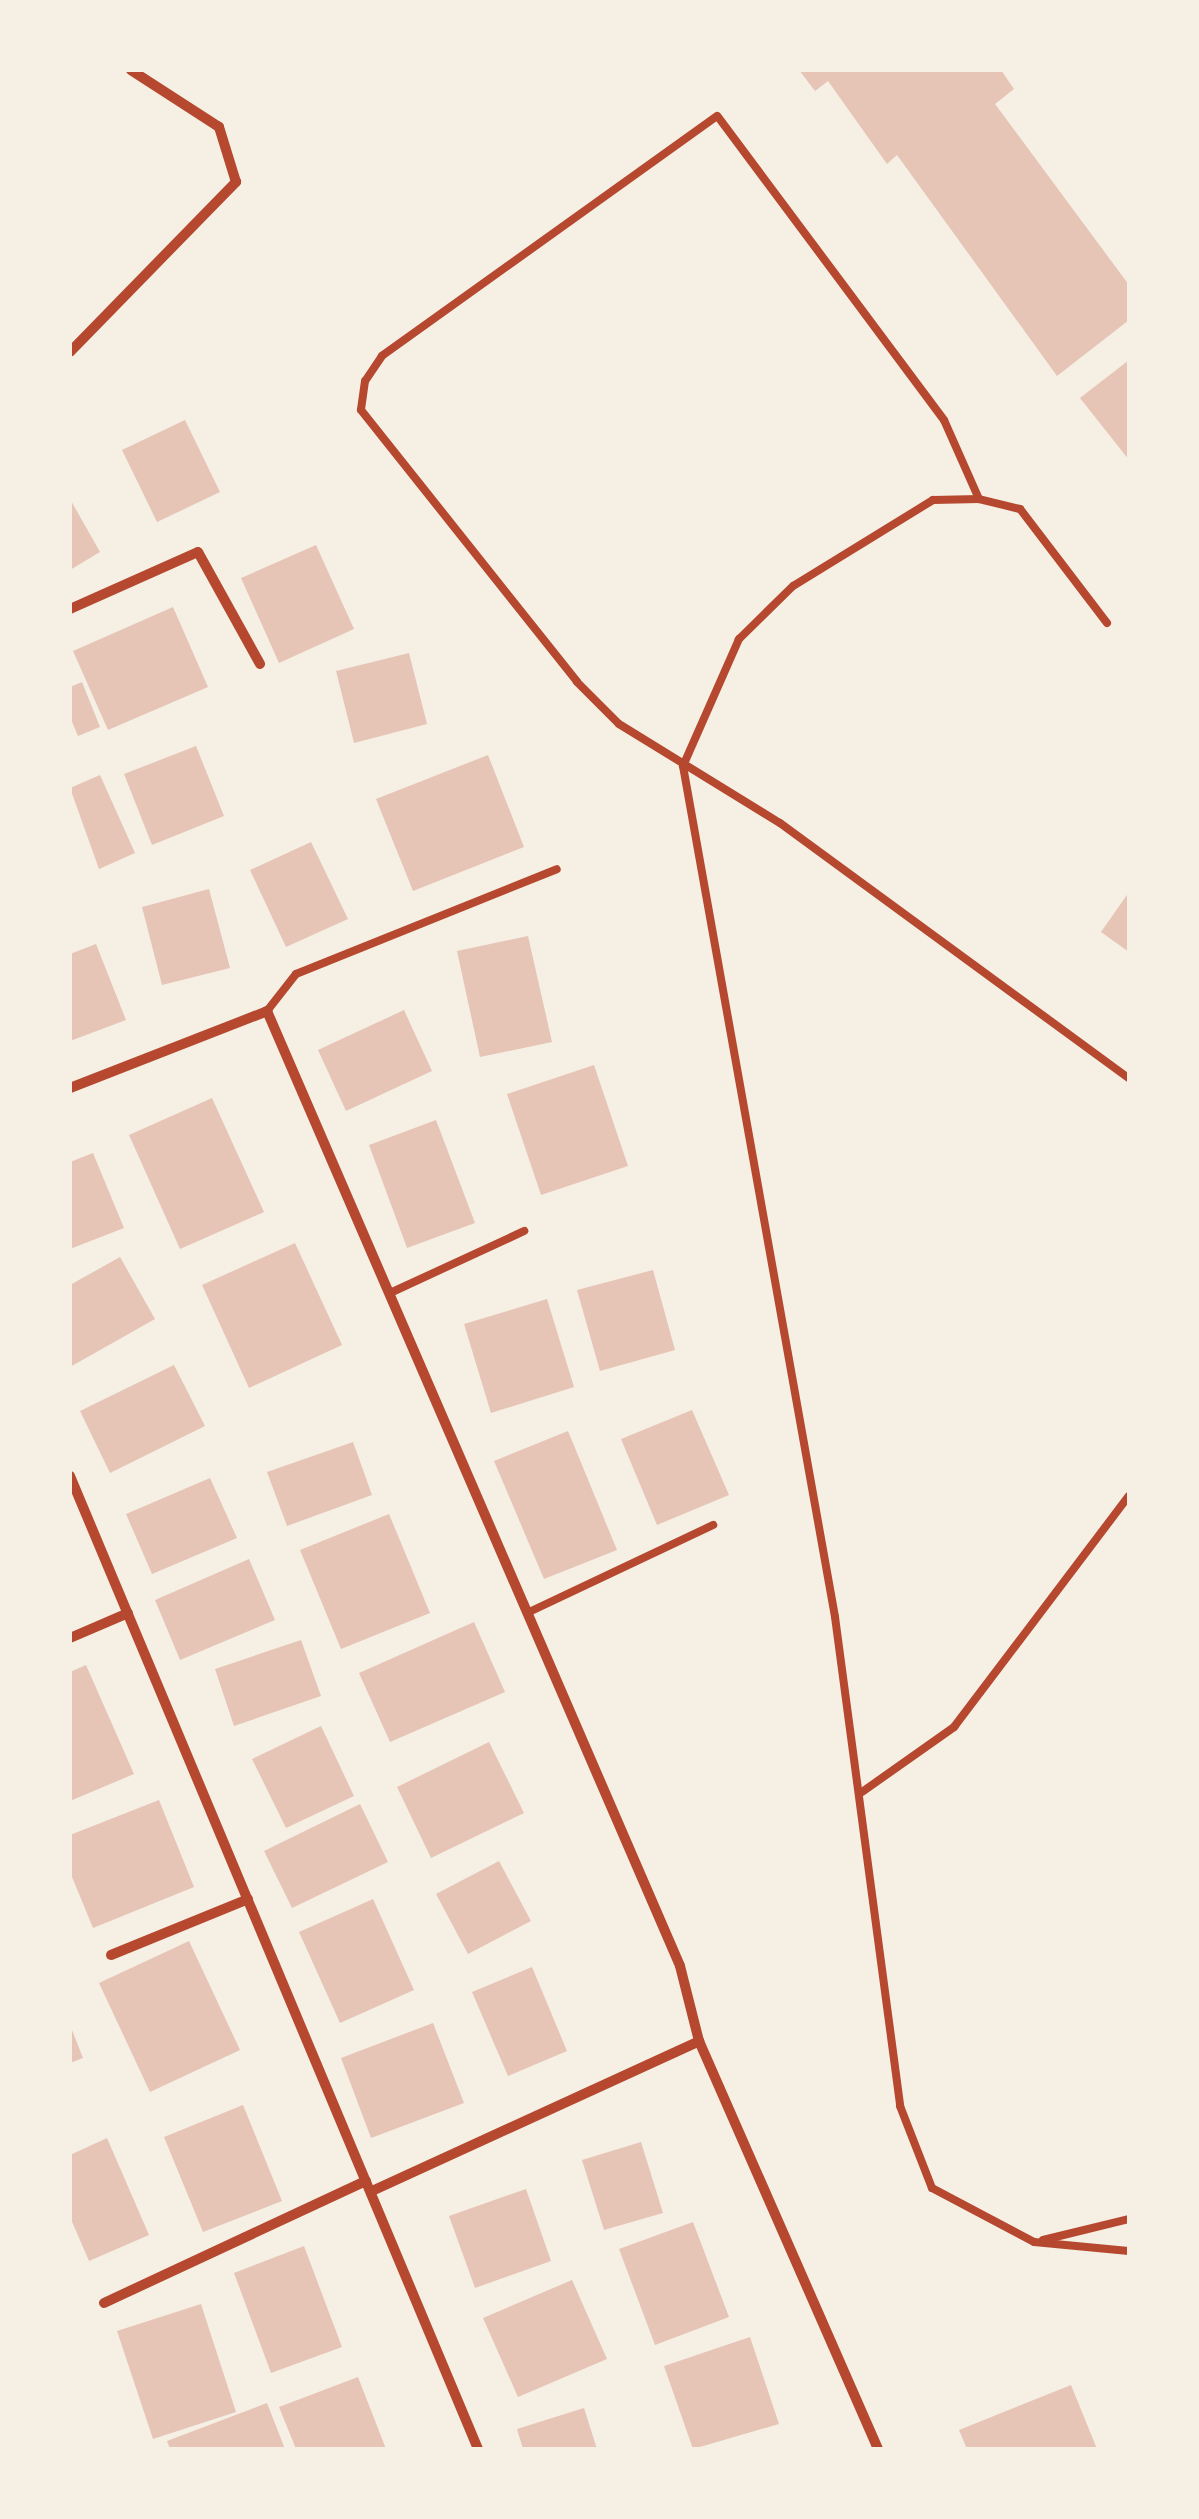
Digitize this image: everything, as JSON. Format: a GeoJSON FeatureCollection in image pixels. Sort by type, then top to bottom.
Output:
{"type":"FeatureCollection","features":[{"type":"Feature","properties":{"kind":"street"},"geometry":{"type":"LineString","coordinates":[[70,352],[236,182],[220,127],[131,70]]}},
{"type":"Feature","properties":{"kind":"street"},"geometry":{"type":"LineString","coordinates":[[70,609],[198,552],[260,664]]}},
{"type":"Feature","properties":{"kind":"street"},"geometry":{"type":"LineString","coordinates":[[70,1088],[268,1011],[680,1966],[698,2041],[878,2449]]}},
{"type":"Feature","properties":{"kind":"street"},"geometry":{"type":"LineString","coordinates":[[70,1476],[478,2449]]}},
{"type":"Feature","properties":{"kind":"street"},"geometry":{"type":"LineString","coordinates":[[70,1638],[128,1613]]}},
{"type":"Feature","properties":{"kind":"street"},"geometry":{"type":"LineString","coordinates":[[111,1955],[248,1899]]}},
{"type":"Feature","properties":{"kind":"street"},"geometry":{"type":"LineString","coordinates":[[104,2303],[698,2041]]}},
{"type":"Feature","properties":{"kind":"lane"},"geometry":{"type":"LineString","coordinates":[[980,499],[944,420],[717,116],[382,356],[365,380],[360,410],[576,682],[618,724],[780,823],[1129,1078]]}},
{"type":"Feature","properties":{"kind":"lane"},"geometry":{"type":"LineString","coordinates":[[1107,623],[1020,509],[980,499],[933,500],[793,586],[739,640],[683,766],[862,1792],[876,1939],[906,2122],[932,2188],[1034,2242],[1129,2251]]}},
{"type":"Feature","properties":{"kind":"lane"},"geometry":{"type":"LineString","coordinates":[[268,1011],[296,974],[557,868]]}},
{"type":"Feature","properties":{"kind":"lane"},"geometry":{"type":"LineString","coordinates":[[390,1294],[524,1231]]}},
{"type":"Feature","properties":{"kind":"lane"},"geometry":{"type":"LineString","coordinates":[[862,1792],[954,1727],[1129,1496]]}},
{"type":"Feature","properties":{"kind":"lane"},"geometry":{"type":"LineString","coordinates":[[527,1612],[713,1526]]}},
{"type":"Feature","properties":{"kind":"lane"},"geometry":{"type":"LineString","coordinates":[[1034,2242],[1129,2219]]}},
{"type":"Feature","properties":{"kind":"building"},"geometry":{"type":"Polygon","coordinates":[[[799,70],[1001,70],[1014,89],[995,104],[1129,285],[1129,320],[1057,376],[897,155],[887,164],[828,81],[815,91],[799,70]]]}},
{"type":"Feature","properties":{"kind":"building"},"geometry":{"type":"Polygon","coordinates":[[[1129,360],[1129,460],[1080,398],[1129,360]]]}},
{"type":"Feature","properties":{"kind":"building"},"geometry":{"type":"Polygon","coordinates":[[[185,420],[220,492],[157,522],[122,450],[185,420]]]}},
{"type":"Feature","properties":{"kind":"building"},"geometry":{"type":"Polygon","coordinates":[[[70,499],[100,552],[70,570],[70,499]]]}},
{"type":"Feature","properties":{"kind":"building"},"geometry":{"type":"Polygon","coordinates":[[[316,545],[354,629],[279,663],[241,578],[316,545]]]}},
{"type":"Feature","properties":{"kind":"building"},"geometry":{"type":"Polygon","coordinates":[[[173,607],[208,687],[108,730],[73,651],[173,607]]]}},
{"type":"Feature","properties":{"kind":"building"},"geometry":{"type":"Polygon","coordinates":[[[409,653],[427,724],[354,743],[336,671],[409,653]]]}},
{"type":"Feature","properties":{"kind":"building"},"geometry":{"type":"Polygon","coordinates":[[[82,682],[100,727],[78,736],[70,717],[70,687],[82,682]]]}},
{"type":"Feature","properties":{"kind":"building"},"geometry":{"type":"Polygon","coordinates":[[[196,746],[224,816],[152,845],[124,774],[196,746]]]}},
{"type":"Feature","properties":{"kind":"building"},"geometry":{"type":"Polygon","coordinates":[[[488,755],[524,847],[413,891],[376,799],[488,755]]]}},
{"type":"Feature","properties":{"kind":"building"},"geometry":{"type":"Polygon","coordinates":[[[100,775],[135,853],[99,869],[70,788],[100,775]]]}},
{"type":"Feature","properties":{"kind":"building"},"geometry":{"type":"Polygon","coordinates":[[[311,842],[348,919],[286,947],[250,870],[311,842]]]}},
{"type":"Feature","properties":{"kind":"building"},"geometry":{"type":"Polygon","coordinates":[[[209,889],[230,968],[162,985],[142,907],[209,889]]]}},
{"type":"Feature","properties":{"kind":"building"},"geometry":{"type":"Polygon","coordinates":[[[1129,892],[1129,952],[1101,932],[1129,892]]]}},
{"type":"Feature","properties":{"kind":"building"},"geometry":{"type":"Polygon","coordinates":[[[528,936],[552,1042],[480,1057],[457,951],[528,936]]]}},
{"type":"Feature","properties":{"kind":"building"},"geometry":{"type":"Polygon","coordinates":[[[96,944],[126,1020],[70,1041],[70,954],[96,944]]]}},
{"type":"Feature","properties":{"kind":"building"},"geometry":{"type":"Polygon","coordinates":[[[404,1010],[432,1071],[346,1111],[318,1050],[404,1010]]]}},
{"type":"Feature","properties":{"kind":"building"},"geometry":{"type":"Polygon","coordinates":[[[594,1065],[628,1166],[541,1195],[507,1094],[594,1065]]]}},
{"type":"Feature","properties":{"kind":"building"},"geometry":{"type":"Polygon","coordinates":[[[212,1098],[264,1212],[180,1249],[129,1135],[212,1098]]]}},
{"type":"Feature","properties":{"kind":"building"},"geometry":{"type":"Polygon","coordinates":[[[436,1120],[475,1223],[407,1248],[369,1145],[436,1120]]]}},
{"type":"Feature","properties":{"kind":"building"},"geometry":{"type":"Polygon","coordinates":[[[93,1153],[124,1228],[70,1249],[70,1162],[93,1153]]]}},
{"type":"Feature","properties":{"kind":"building"},"geometry":{"type":"Polygon","coordinates":[[[295,1243],[342,1345],[249,1388],[202,1285],[295,1243]]]}},
{"type":"Feature","properties":{"kind":"building"},"geometry":{"type":"Polygon","coordinates":[[[120,1257],[155,1319],[70,1367],[70,1285],[120,1257]]]}},
{"type":"Feature","properties":{"kind":"building"},"geometry":{"type":"Polygon","coordinates":[[[653,1270],[675,1350],[600,1371],[577,1290],[653,1270]]]}},
{"type":"Feature","properties":{"kind":"building"},"geometry":{"type":"Polygon","coordinates":[[[547,1299],[574,1387],[491,1413],[464,1324],[547,1299]]]}},
{"type":"Feature","properties":{"kind":"building"},"geometry":{"type":"Polygon","coordinates":[[[174,1365],[205,1426],[110,1473],[80,1411],[174,1365]]]}},
{"type":"Feature","properties":{"kind":"building"},"geometry":{"type":"Polygon","coordinates":[[[692,1410],[729,1495],[657,1525],[621,1439],[692,1410]]]}},
{"type":"Feature","properties":{"kind":"building"},"geometry":{"type":"Polygon","coordinates":[[[568,1431],[617,1550],[544,1579],[494,1461],[568,1431]]]}},
{"type":"Feature","properties":{"kind":"building"},"geometry":{"type":"Polygon","coordinates":[[[353,1442],[372,1495],[287,1526],[267,1472],[353,1442]]]}},
{"type":"Feature","properties":{"kind":"building"},"geometry":{"type":"Polygon","coordinates":[[[210,1478],[237,1538],[152,1574],[126,1514],[210,1478]]]}},
{"type":"Feature","properties":{"kind":"building"},"geometry":{"type":"Polygon","coordinates":[[[389,1514],[430,1613],[341,1649],[300,1550],[389,1514]]]}},
{"type":"Feature","properties":{"kind":"building"},"geometry":{"type":"Polygon","coordinates":[[[249,1559],[275,1620],[180,1660],[155,1600],[249,1559]]]}},
{"type":"Feature","properties":{"kind":"building"},"geometry":{"type":"Polygon","coordinates":[[[474,1622],[505,1692],[390,1742],[359,1673],[474,1622]]]}},
{"type":"Feature","properties":{"kind":"building"},"geometry":{"type":"Polygon","coordinates":[[[301,1640],[321,1696],[234,1726],[215,1669],[301,1640]]]}},
{"type":"Feature","properties":{"kind":"building"},"geometry":{"type":"Polygon","coordinates":[[[86,1665],[134,1774],[70,1801],[70,1672],[86,1665]]]}},
{"type":"Feature","properties":{"kind":"building"},"geometry":{"type":"Polygon","coordinates":[[[321,1726],[354,1796],[286,1828],[252,1759],[321,1726]]]}},
{"type":"Feature","properties":{"kind":"building"},"geometry":{"type":"Polygon","coordinates":[[[489,1742],[524,1813],[431,1858],[397,1787],[489,1742]]]}},
{"type":"Feature","properties":{"kind":"building"},"geometry":{"type":"Polygon","coordinates":[[[159,1800],[194,1887],[93,1928],[70,1872],[70,1835],[159,1800]]]}},
{"type":"Feature","properties":{"kind":"building"},"geometry":{"type":"Polygon","coordinates":[[[360,1804],[388,1862],[292,1908],[264,1851],[360,1804]]]}},
{"type":"Feature","properties":{"kind":"building"},"geometry":{"type":"Polygon","coordinates":[[[499,1861],[531,1921],[468,1954],[436,1894],[499,1861]]]}},
{"type":"Feature","properties":{"kind":"building"},"geometry":{"type":"Polygon","coordinates":[[[373,1899],[414,1990],[340,2023],[299,1932],[373,1899]]]}},
{"type":"Feature","properties":{"kind":"building"},"geometry":{"type":"Polygon","coordinates":[[[189,1941],[240,2050],[150,2092],[99,1983],[189,1941]]]}},
{"type":"Feature","properties":{"kind":"building"},"geometry":{"type":"Polygon","coordinates":[[[532,1967],[567,2051],[508,2076],[472,1992],[532,1967]]]}},
{"type":"Feature","properties":{"kind":"building"},"geometry":{"type":"Polygon","coordinates":[[[433,2023],[464,2103],[371,2138],[341,2058],[433,2023]]]}},
{"type":"Feature","properties":{"kind":"building"},"geometry":{"type":"Polygon","coordinates":[[[70,2025],[83,2058],[70,2063],[70,2025]]]}},
{"type":"Feature","properties":{"kind":"building"},"geometry":{"type":"Polygon","coordinates":[[[243,2105],[282,2201],[203,2232],[164,2137],[243,2105]]]}},
{"type":"Feature","properties":{"kind":"building"},"geometry":{"type":"Polygon","coordinates":[[[107,2138],[149,2235],[89,2261],[70,2217],[70,2155],[107,2138]]]}},
{"type":"Feature","properties":{"kind":"building"},"geometry":{"type":"Polygon","coordinates":[[[641,2142],[663,2213],[604,2230],[582,2160],[641,2142]]]}},
{"type":"Feature","properties":{"kind":"building"},"geometry":{"type":"Polygon","coordinates":[[[526,2189],[551,2261],[475,2288],[449,2216],[526,2189]]]}},
{"type":"Feature","properties":{"kind":"building"},"geometry":{"type":"Polygon","coordinates":[[[693,2222],[729,2317],[655,2345],[619,2249],[693,2222]]]}},
{"type":"Feature","properties":{"kind":"building"},"geometry":{"type":"Polygon","coordinates":[[[304,2246],[342,2347],[271,2373],[234,2273],[304,2246]]]}},
{"type":"Feature","properties":{"kind":"building"},"geometry":{"type":"Polygon","coordinates":[[[572,2280],[607,2359],[518,2397],[483,2318],[572,2280]]]}},
{"type":"Feature","properties":{"kind":"building"},"geometry":{"type":"Polygon","coordinates":[[[201,2304],[236,2412],[153,2439],[117,2331],[201,2304]]]}},
{"type":"Feature","properties":{"kind":"building"},"geometry":{"type":"Polygon","coordinates":[[[750,2337],[779,2424],[693,2449],[664,2366],[750,2337]]]}},
{"type":"Feature","properties":{"kind":"building"},"geometry":{"type":"Polygon","coordinates":[[[358,2377],[386,2449],[296,2449],[279,2407],[358,2377]]]}},
{"type":"Feature","properties":{"kind":"building"},"geometry":{"type":"Polygon","coordinates":[[[1071,2385],[1097,2449],[967,2449],[959,2430],[1071,2385]]]}},
{"type":"Feature","properties":{"kind":"building"},"geometry":{"type":"Polygon","coordinates":[[[267,2403],[285,2449],[170,2449],[167,2441],[267,2403]]]}},
{"type":"Feature","properties":{"kind":"building"},"geometry":{"type":"Polygon","coordinates":[[[584,2408],[597,2449],[523,2449],[517,2429],[584,2408]]]}}]}
